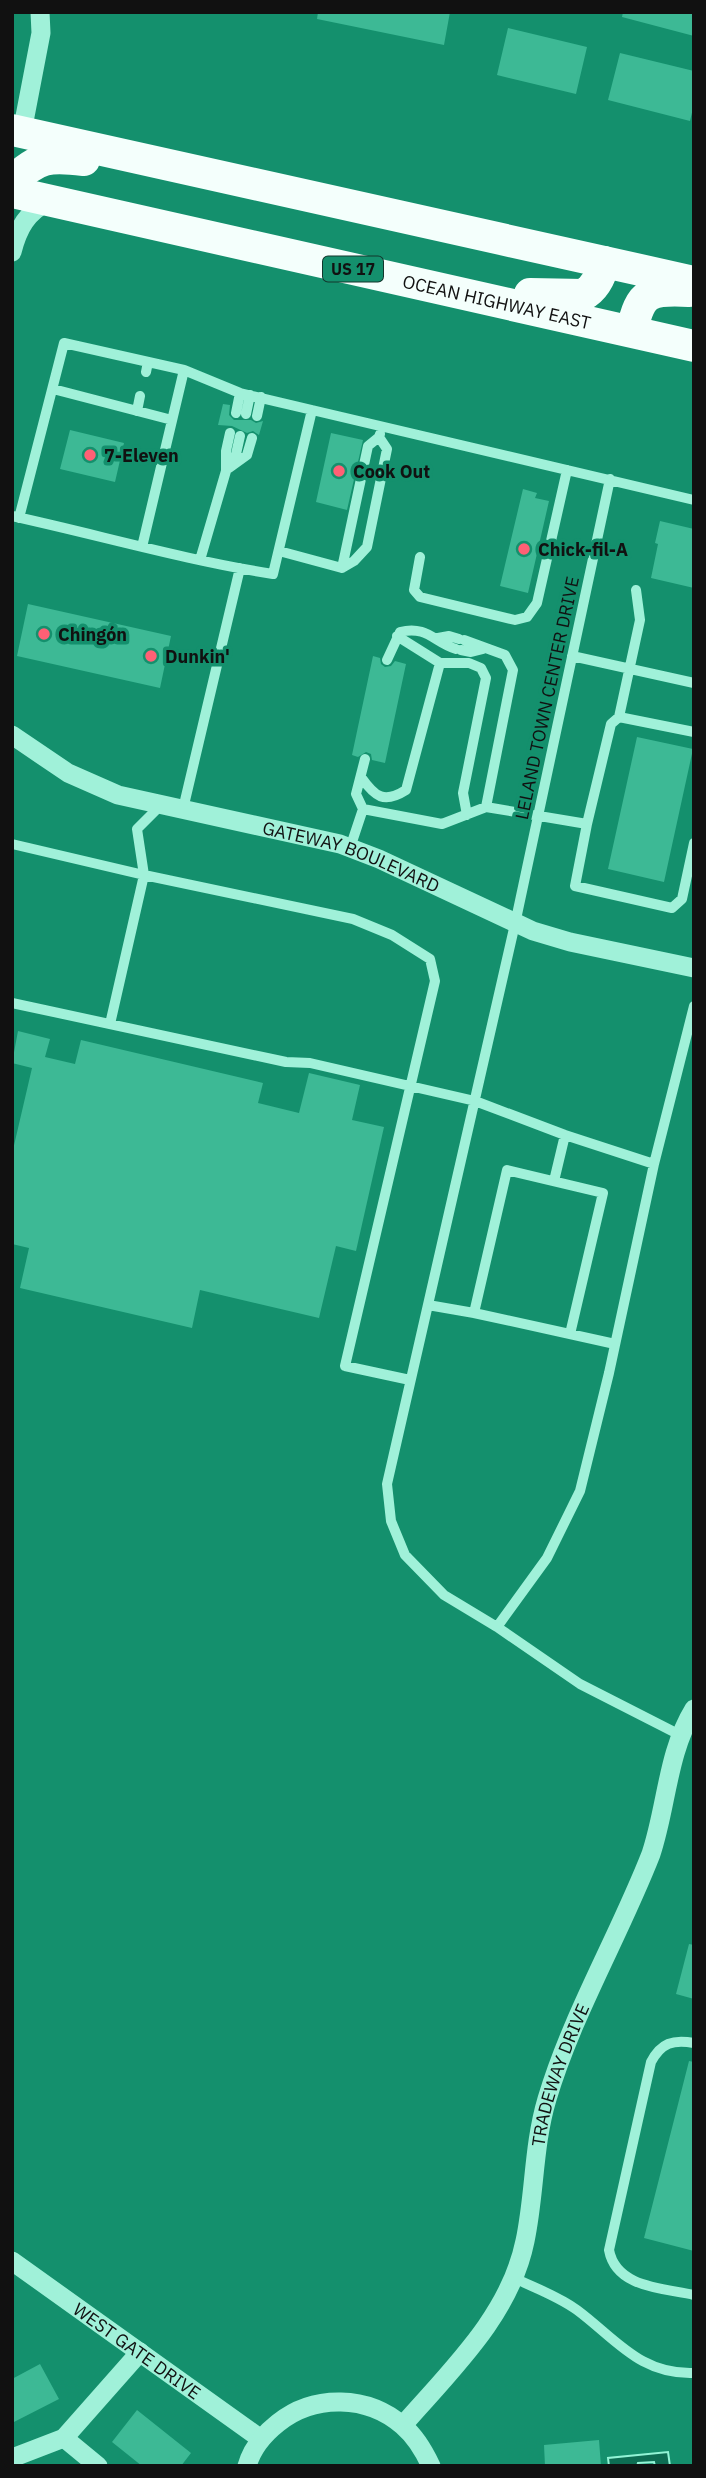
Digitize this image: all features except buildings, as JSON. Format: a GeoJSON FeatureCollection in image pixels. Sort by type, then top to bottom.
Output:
{"type":"FeatureCollection","features":[{"type":"Feature","properties":{"kind":"highway"},"geometry":{"type":"LineString","coordinates":[[15,134],[204,173],[694,282]]}},
{"type":"Feature","properties":{"kind":"highway"},"geometry":{"type":"LineString","coordinates":[[12,182],[47,157],[204,173]]}},
{"type":"Feature","properties":{"kind":"highway","name":"OCEAN HIGHWAY EAST"},"geometry":{"type":"LineString","coordinates":[[12,191],[694,346]]}},
{"type":"Feature","properties":{"kind":"highway"},"geometry":{"type":"LineString","coordinates":[[444,290],[583,295],[597,282],[604,262]]}},
{"type":"Feature","properties":{"kind":"highway"},"geometry":{"type":"LineString","coordinates":[[632,331],[636,311],[650,293],[661,289],[694,291]]}},
{"type":"Feature","properties":{"kind":"street"},"geometry":{"type":"LineString","coordinates":[[40,12],[41,33]]}},
{"type":"Feature","properties":{"kind":"street"},"geometry":{"type":"LineString","coordinates":[[15,134],[46,12]]}},
{"type":"Feature","properties":{"kind":"street"},"geometry":{"type":"LineString","coordinates":[[12,252],[26,218],[49,201]]}},
{"type":"Feature","properties":{"kind":"street","name":"GATEWAY BOULEVARD"},"geometry":{"type":"LineString","coordinates":[[12,735],[79,779],[118,795],[350,848],[379,859],[515,924],[570,942],[694,968]]}},
{"type":"Feature","properties":{"kind":"street","name":"TRADEWAY DRIVE"},"geometry":{"type":"LineString","coordinates":[[403,2425],[472,2344],[497,2310],[514,2278],[525,2240],[534,2157],[547,2098],[571,2036],[652,1854],[680,1735],[694,1709]]}},
{"type":"Feature","properties":{"kind":"street","name":"WEST GATE DRIVE"},"geometry":{"type":"LineString","coordinates":[[12,2261],[261,2439]]}},
{"type":"Feature","properties":{"kind":"street"},"geometry":{"type":"LineString","coordinates":[[12,2458],[64,2438],[140,2352]]}},
{"type":"Feature","properties":{"kind":"street"},"geometry":{"type":"LineString","coordinates":[[247,2466],[249,2457],[266,2432],[289,2414],[317,2403],[348,2401],[377,2409],[403,2425],[421,2446],[431,2466]]}},
{"type":"Feature","properties":{"kind":"street"},"geometry":{"type":"LineString","coordinates":[[64,2438],[98,2466]]}},
{"type":"Feature","properties":{"kind":"lane"},"geometry":{"type":"LineString","coordinates":[[312,410],[273,574],[200,560],[16,517],[65,342],[92,353],[147,367],[184,370],[250,395],[312,410],[380,432],[567,470],[694,500]]}},
{"type":"Feature","properties":{"kind":"lane"},"geometry":{"type":"LineString","coordinates":[[142,547],[184,370]]}},
{"type":"Feature","properties":{"kind":"lane"},"geometry":{"type":"LineString","coordinates":[[83,397],[86,385]]}},
{"type":"Feature","properties":{"kind":"lane"},"geometry":{"type":"LineString","coordinates":[[52,389],[172,420]]}},
{"type":"Feature","properties":{"kind":"lane"},"geometry":{"type":"LineString","coordinates":[[111,404],[114,391]]}},
{"type":"Feature","properties":{"kind":"lane"},"geometry":{"type":"LineString","coordinates":[[250,395],[246,414],[250,395]]}},
{"type":"Feature","properties":{"kind":"lane"},"geometry":{"type":"LineString","coordinates":[[137,411],[140,396]]}},
{"type":"Feature","properties":{"kind":"lane"},"geometry":{"type":"LineString","coordinates":[[279,551],[342,568],[354,561],[367,547],[387,449],[380,432]]}},
{"type":"Feature","properties":{"kind":"lane"},"geometry":{"type":"LineString","coordinates":[[342,568],[368,446],[380,432]]}},
{"type":"Feature","properties":{"kind":"lane"},"geometry":{"type":"LineString","coordinates":[[200,560],[226,471],[236,454],[235,435]]}},
{"type":"Feature","properties":{"kind":"lane"},"geometry":{"type":"LineString","coordinates":[[226,471],[247,455],[252,438]]}},
{"type":"Feature","properties":{"kind":"lane"},"geometry":{"type":"LineString","coordinates":[[420,557],[414,590],[420,597],[515,620],[527,617],[537,603],[567,470]]}},
{"type":"Feature","properties":{"kind":"lane","name":"LELAND TOWN CENTER DRIVE"},"geometry":{"type":"LineString","coordinates":[[610,480],[515,924],[387,1484],[391,1521],[405,1555],[444,1595],[497,1627],[580,1684],[680,1735]]}},
{"type":"Feature","properties":{"kind":"lane"},"geometry":{"type":"LineString","coordinates":[[183,809],[240,568]]}},
{"type":"Feature","properties":{"kind":"lane"},"geometry":{"type":"LineString","coordinates":[[636,590],[640,620],[619,717],[611,724],[575,886],[672,908],[682,899],[693,848]]}},
{"type":"Feature","properties":{"kind":"lane"},"geometry":{"type":"LineString","coordinates":[[387,660],[400,632],[411,629],[438,638],[446,646],[460,645],[505,655],[513,670],[485,807]]}},
{"type":"Feature","properties":{"kind":"lane"},"geometry":{"type":"LineString","coordinates":[[397,636],[440,663],[469,663],[481,668],[486,678],[463,793],[467,816]]}},
{"type":"Feature","properties":{"kind":"lane"},"geometry":{"type":"LineString","coordinates":[[572,656],[694,684]]}},
{"type":"Feature","properties":{"kind":"lane"},"geometry":{"type":"LineString","coordinates":[[360,777],[379,797],[394,797],[406,790],[440,663]]}},
{"type":"Feature","properties":{"kind":"lane"},"geometry":{"type":"LineString","coordinates":[[619,717],[694,732]]}},
{"type":"Feature","properties":{"kind":"lane"},"geometry":{"type":"LineString","coordinates":[[350,848],[363,810],[356,794],[365,759]]}},
{"type":"Feature","properties":{"kind":"lane"},"geometry":{"type":"LineString","coordinates":[[110,1024],[145,875],[137,829],[161,804]]}},
{"type":"Feature","properties":{"kind":"lane"},"geometry":{"type":"LineString","coordinates":[[363,810],[442,824],[485,807],[587,824]]}},
{"type":"Feature","properties":{"kind":"lane"},"geometry":{"type":"LineString","coordinates":[[12,844],[353,919],[392,935],[430,959],[435,981],[345,1366],[410,1380]]}},
{"type":"Feature","properties":{"kind":"lane"},"geometry":{"type":"LineString","coordinates":[[12,1003],[286,1062],[310,1063],[475,1101],[565,1135],[654,1164]]}},
{"type":"Feature","properties":{"kind":"lane"},"geometry":{"type":"LineString","coordinates":[[497,1627],[547,1558],[580,1492],[654,1164],[694,1006]]}},
{"type":"Feature","properties":{"kind":"lane"},"geometry":{"type":"LineString","coordinates":[[554,1181],[565,1135]]}},
{"type":"Feature","properties":{"kind":"lane"},"geometry":{"type":"LineString","coordinates":[[474,1313],[507,1170],[603,1193],[570,1334]]}},
{"type":"Feature","properties":{"kind":"lane"},"geometry":{"type":"LineString","coordinates":[[428,1305],[615,1344]]}},
{"type":"Feature","properties":{"kind":"lane"},"geometry":{"type":"LineString","coordinates":[[694,2043],[680,2040],[667,2042],[657,2051],[651,2062],[609,2250],[614,2267],[630,2280],[694,2295]]}},
{"type":"Feature","properties":{"kind":"lane"},"geometry":{"type":"LineString","coordinates":[[514,2278],[551,2294],[575,2309],[630,2356],[669,2371],[694,2373]]}},
{"type":"Feature","properties":{"kind":"shaded area"},"geometry":{"type":"Polygon","coordinates":[[[668,2452],[670,2466],[655,2466],[654,2462],[638,2463],[637,2466],[609,2466],[608,2458],[668,2452]]]}},
{"type":"Feature","properties":{"kind":"place","name":"7-Eleven"},"geometry":{"type":"Point","coordinates":[90,455]}},
{"type":"Feature","properties":{"kind":"place","name":"Cook Out"},"geometry":{"type":"Point","coordinates":[339,471]}},
{"type":"Feature","properties":{"kind":"place","name":"Chick-fil-A"},"geometry":{"type":"Point","coordinates":[524,549]}},
{"type":"Feature","properties":{"kind":"place","name":"Chingón"},"geometry":{"type":"Point","coordinates":[44,634]}},
{"type":"Feature","properties":{"kind":"place","name":"Dunkin'"},"geometry":{"type":"Point","coordinates":[151,656]}}]}
